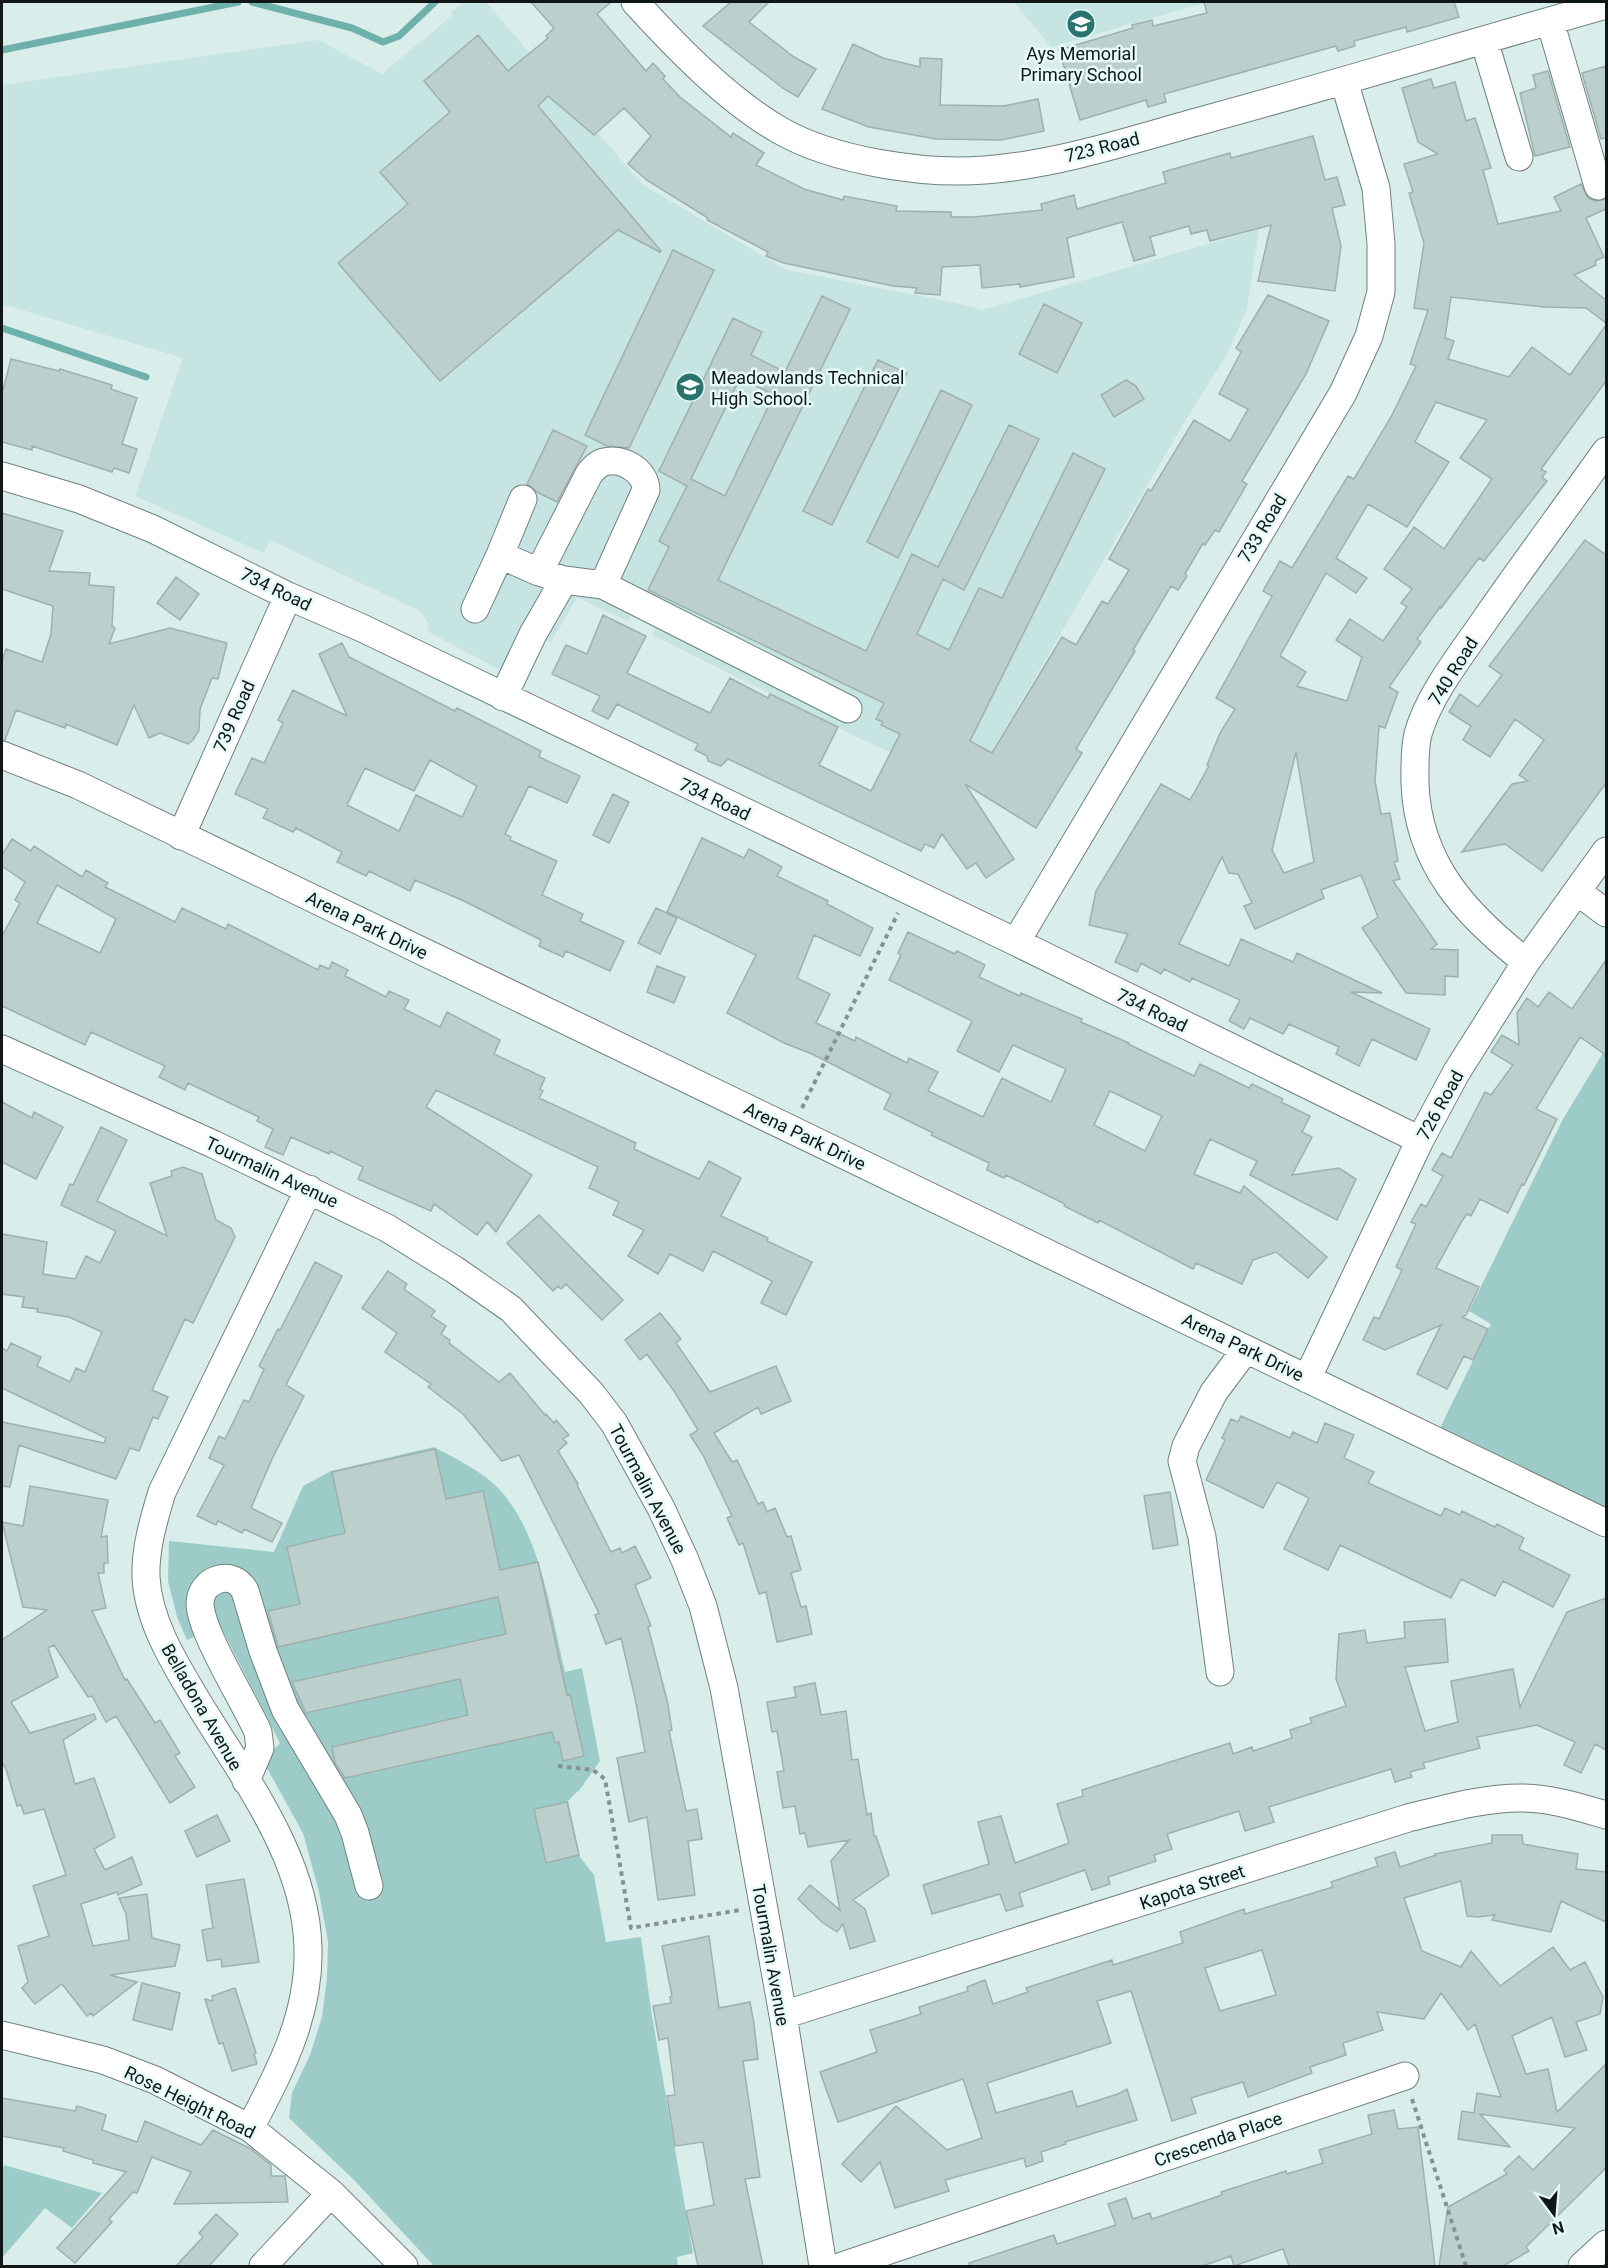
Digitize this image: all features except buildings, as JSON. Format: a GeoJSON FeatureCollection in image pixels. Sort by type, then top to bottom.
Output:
{"type":"FeatureCollection","features":[{"type":"Feature","properties":{"kind":"street","name":"723 Road"},"geometry":{"type":"LineString","coordinates":[[635,2],[674,45],[735,98],[781,131],[833,151],[888,165],[936,171],[985,170],[1035,164],[1103,148],[1606,5]]}},
{"type":"Feature","properties":{"kind":"street"},"geometry":{"type":"LineString","coordinates":[[1550,21],[1598,186]]}},
{"type":"Feature","properties":{"kind":"street"},"geometry":{"type":"LineString","coordinates":[[1484,40],[1519,158]]}},
{"type":"Feature","properties":{"kind":"street","name":"733 Road"},"geometry":{"type":"LineString","coordinates":[[1016,942],[1343,393],[1369,336],[1381,292],[1381,244],[1376,188],[1344,81]]}},
{"type":"Feature","properties":{"kind":"street","name":"740 Road"},"geometry":{"type":"LineString","coordinates":[[1526,962],[1491,935],[1466,909],[1432,858],[1422,833],[1416,805],[1414,765],[1418,734],[1437,690],[1606,451]]}},
{"type":"Feature","properties":{"kind":"street"},"geometry":{"type":"LineString","coordinates":[[503,697],[533,634],[551,576],[589,474],[605,461],[620,462],[640,472],[646,482],[646,490],[603,585]]}},
{"type":"Feature","properties":{"kind":"street","name":"734 Road"},"geometry":{"type":"LineString","coordinates":[[2,476],[79,499],[153,528],[288,596],[362,628],[1016,942],[1420,1140]]}},
{"type":"Feature","properties":{"kind":"street"},"geometry":{"type":"LineString","coordinates":[[475,609],[523,499]]}},
{"type":"Feature","properties":{"kind":"street"},"geometry":{"type":"LineString","coordinates":[[500,555],[551,576],[603,585],[848,709]]}},
{"type":"Feature","properties":{"kind":"street","name":"739 Road"},"geometry":{"type":"LineString","coordinates":[[181,836],[288,596]]}},
{"type":"Feature","properties":{"kind":"street","name":"Arena Park Drive"},"geometry":{"type":"LineString","coordinates":[[2,755],[78,785],[1606,1522]]}},
{"type":"Feature","properties":{"kind":"street","name":"726 Road"},"geometry":{"type":"LineString","coordinates":[[1307,1379],[1420,1140],[1456,1073],[1526,962],[1606,851]]}},
{"type":"Feature","properties":{"kind":"street"},"geometry":{"type":"LineString","coordinates":[[1578,892],[1606,913]]}},
{"type":"Feature","properties":{"kind":"street","name":"Tourmalin Avenue"},"geometry":{"type":"LineString","coordinates":[[2,1049],[309,1189],[387,1228],[455,1270],[510,1309],[584,1385],[615,1423],[662,1508],[703,1606],[724,1688],[783,2015],[823,2266]]}},
{"type":"Feature","properties":{"kind":"street","name":"Belladona Avenue"},"geometry":{"type":"LineString","coordinates":[[250,2128],[280,2071],[297,2028],[304,1997],[308,1948],[304,1912],[293,1875],[265,1812],[175,1664],[160,1634],[146,1578],[152,1526],[162,1492],[309,1189]]}},
{"type":"Feature","properties":{"kind":"street"},"geometry":{"type":"LineString","coordinates":[[1220,1672],[1202,1537],[1182,1461],[1186,1446],[1204,1411],[1246,1349]]}},
{"type":"Feature","properties":{"kind":"street"},"geometry":{"type":"LineString","coordinates":[[246,1781],[260,1748],[258,1732],[214,1644],[202,1614],[202,1596],[210,1583],[227,1578],[235,1578],[245,1590],[263,1651],[285,1709],[348,1815],[369,1886]]}},
{"type":"Feature","properties":{"kind":"street"},"geometry":{"type":"LineString","coordinates":[[175,1664],[214,1644]]}},
{"type":"Feature","properties":{"kind":"street","name":"Kapota Street"},"geometry":{"type":"LineString","coordinates":[[783,2015],[1408,1818],[1481,1800],[1522,1798],[1558,1802],[1606,1815]]}},
{"type":"Feature","properties":{"kind":"street","name":"Rose Height Road"},"geometry":{"type":"LineString","coordinates":[[2,2035],[103,2060],[154,2080],[250,2128],[330,2193],[404,2266]]}},
{"type":"Feature","properties":{"kind":"street","name":"Crescenda Place"},"geometry":{"type":"LineString","coordinates":[[842,2266],[1405,2076]]}},
{"type":"Feature","properties":{"kind":"street"},"geometry":{"type":"LineString","coordinates":[[263,2266],[330,2193]]}},
{"type":"Feature","properties":{"kind":"street"},"geometry":{"type":"LineString","coordinates":[[1582,2266],[1606,2244]]}},
{"type":"Feature","properties":{"kind":"path"},"geometry":{"type":"LineString","coordinates":[[791,1129],[909,891]]}},
{"type":"Feature","properties":{"kind":"path"},"geometry":{"type":"LineString","coordinates":[[558,1766],[593,1770],[605,1779],[631,1928],[762,1906]]}},
{"type":"Feature","properties":{"kind":"path"},"geometry":{"type":"LineString","coordinates":[[1405,2076],[1466,2266]]}},
{"type":"Feature","properties":{"kind":"shaded area","name":"Meadowlands Technical High School."},"geometry":{"type":"Polygon","coordinates":[[[464,2],[486,2],[643,185],[787,270],[983,310],[1259,229],[1247,308],[1229,351],[1188,416],[971,787],[863,740],[652,635],[657,625],[633,613],[628,621],[577,598],[551,642],[533,634],[502,671],[427,631],[429,624],[420,611],[270,540],[264,553],[135,496],[183,358],[2,304],[2,85],[318,40],[382,74],[453,15],[451,12],[464,2]]]}},
{"type":"Feature","properties":{"kind":"shaded area","name":"Ays Memorial Primary School"},"geometry":{"type":"Polygon","coordinates":[[[1014,2],[1208,2],[1051,47],[1014,2]]]}},
{"type":"Feature","properties":{"kind":"shaded area"},"geometry":{"type":"Polygon","coordinates":[[[1603,1053],[1606,1056],[1606,1523],[1434,1440],[1491,1324],[1469,1311],[1563,1119],[1603,1053]]]}},
{"type":"Feature","properties":{"kind":"shaded area"},"geometry":{"type":"Polygon","coordinates":[[[434,1447],[483,1475],[511,1504],[523,1525],[542,1573],[565,1672],[582,1668],[600,1761],[581,1788],[568,1801],[580,1857],[594,1875],[606,1942],[641,1937],[651,2010],[693,2253],[677,2257],[678,2266],[434,2266],[354,2180],[289,2118],[292,2093],[310,2055],[322,2017],[327,1978],[328,1942],[319,1892],[303,1833],[263,1761],[280,1743],[220,1625],[187,1640],[177,1617],[168,1581],[169,1541],[274,1552],[303,1486],[331,1471],[434,1447]]]}},
{"type":"Feature","properties":{"kind":"shaded area"},"geometry":{"type":"Polygon","coordinates":[[[4,2165],[102,2193],[72,2228],[45,2208],[2,2258],[2,2173],[4,2165]]]}},
{"type":"Feature","properties":{"kind":"waterway"},"geometry":{"type":"LineString","coordinates":[[2,50],[238,2]]}},
{"type":"Feature","properties":{"kind":"waterway"},"geometry":{"type":"LineString","coordinates":[[252,2],[352,28],[383,42],[399,36],[435,2]]}},
{"type":"Feature","properties":{"kind":"waterway"},"geometry":{"type":"LineString","coordinates":[[2,328],[146,377]]}},
{"type":"Feature","properties":{"kind":"place","name":"Ays Memorial Primary School"},"geometry":{"type":"Point","coordinates":[1081,24]}},
{"type":"Feature","properties":{"kind":"place","name":"Meadowlands Technical High School."},"geometry":{"type":"Point","coordinates":[690,387]}}]}
